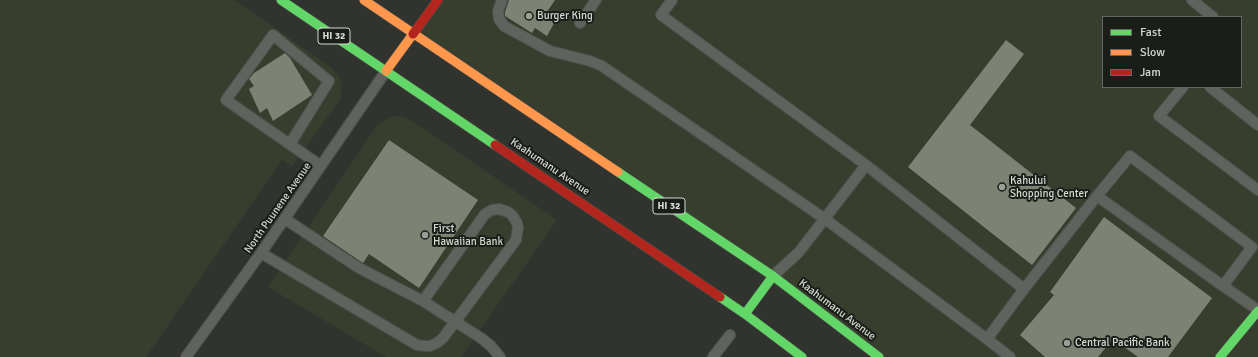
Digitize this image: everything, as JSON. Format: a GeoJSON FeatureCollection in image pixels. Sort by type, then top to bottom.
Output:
{"type":"FeatureCollection","features":[{"type":"Feature","properties":{"kind":"main road","name":"Kaahumanu Avenue"},"geometry":{"type":"LineString","coordinates":[[281,0],[745,314],[802,357]]}},
{"type":"Feature","properties":{"kind":"main road","name":"Kaahumanu Avenue"},"geometry":{"type":"LineString","coordinates":[[364,0],[773,276],[879,357]]}},
{"type":"Feature","properties":{"kind":"main road"},"geometry":{"type":"LineString","coordinates":[[386,71],[438,0]]}},
{"type":"Feature","properties":{"kind":"main road"},"geometry":{"type":"LineString","coordinates":[[745,314],[773,276]]}},
{"type":"Feature","properties":{"kind":"main road"},"geometry":{"type":"LineString","coordinates":[[1220,357],[1258,310]]}},
{"type":"Feature","properties":{"kind":"lane"},"geometry":{"type":"LineString","coordinates":[[502,0],[498,11],[499,19],[504,26],[550,51],[590,61],[602,66],[825,219],[1010,357]]}},
{"type":"Feature","properties":{"kind":"lane"},"geometry":{"type":"LineString","coordinates":[[580,23],[596,0]]}},
{"type":"Feature","properties":{"kind":"lane"},"geometry":{"type":"LineString","coordinates":[[672,0],[661,15],[866,165],[1024,288]]}},
{"type":"Feature","properties":{"kind":"lane"},"geometry":{"type":"LineString","coordinates":[[1192,0],[1212,16]]}},
{"type":"Feature","properties":{"kind":"lane"},"geometry":{"type":"LineString","coordinates":[[290,144],[329,81],[273,35],[226,100],[321,166]]}},
{"type":"Feature","properties":{"kind":"lane","name":"North Puunene Avenue"},"geometry":{"type":"LineString","coordinates":[[186,357],[285,219],[386,71]]}},
{"type":"Feature","properties":{"kind":"lane"},"geometry":{"type":"LineString","coordinates":[[1181,88],[1159,116],[1258,190]]}},
{"type":"Feature","properties":{"kind":"lane"},"geometry":{"type":"LineString","coordinates":[[1211,88],[1258,124]]}},
{"type":"Feature","properties":{"kind":"lane"},"geometry":{"type":"LineString","coordinates":[[987,339],[1024,288],[1130,156],[1255,244],[1223,286]]}},
{"type":"Feature","properties":{"kind":"lane"},"geometry":{"type":"LineString","coordinates":[[773,276],[798,252],[866,165]]}},
{"type":"Feature","properties":{"kind":"lane"},"geometry":{"type":"LineString","coordinates":[[1097,196],[1258,310]]}},
{"type":"Feature","properties":{"kind":"lane"},"geometry":{"type":"LineString","coordinates":[[261,253],[417,345],[427,346],[437,343],[443,338],[516,240],[518,230],[515,219],[508,212],[499,209],[492,210],[485,214],[423,301]]}},
{"type":"Feature","properties":{"kind":"lane"},"geometry":{"type":"LineString","coordinates":[[285,219],[359,268],[423,301],[481,338],[491,346],[500,357]]}},
{"type":"Feature","properties":{"kind":"lane"},"geometry":{"type":"LineString","coordinates":[[713,357],[730,335]]}},
{"type":"Feature","properties":{"kind":"shaded area"},"geometry":{"type":"Polygon","coordinates":[[[0,0],[235,0],[332,68],[340,78],[342,87],[340,100],[292,166],[282,160],[146,357],[0,357],[0,0]]]}},
{"type":"Feature","properties":{"kind":"shaded area"},"geometry":{"type":"Polygon","coordinates":[[[436,0],[1258,0],[1258,357],[879,357],[413,34],[436,0]]]}},
{"type":"Feature","properties":{"kind":"shaded area","name":"First Hawaiian Bank"},"geometry":{"type":"Polygon","coordinates":[[[395,116],[411,120],[557,220],[461,357],[386,357],[268,287],[377,125],[395,116]]]}},
{"type":"Feature","properties":{"kind":"building","name":"Burger King"},"geometry":{"type":"Polygon","coordinates":[[[509,0],[555,0],[547,12],[557,18],[547,36],[535,28],[532,33],[505,16],[509,0]]]}},
{"type":"Feature","properties":{"kind":"building"},"geometry":{"type":"Polygon","coordinates":[[[1006,40],[1024,54],[970,125],[1076,208],[1032,265],[908,167],[1006,40]]]}},
{"type":"Feature","properties":{"kind":"building"},"geometry":{"type":"Polygon","coordinates":[[[285,53],[290,58],[312,95],[273,121],[267,108],[260,113],[249,89],[254,86],[249,79],[254,73],[285,53]]]}},
{"type":"Feature","properties":{"kind":"building"},"geometry":{"type":"Polygon","coordinates":[[[389,140],[478,200],[419,288],[369,254],[363,263],[323,236],[389,140]]]}},
{"type":"Feature","properties":{"kind":"building"},"geometry":{"type":"Polygon","coordinates":[[[1104,217],[1212,298],[1168,357],[1138,357],[1113,339],[1098,357],[1045,357],[1020,335],[1054,295],[1050,292],[1104,217]]]}},
{"type":"Feature","properties":{"kind":"traffic: fast"},"geometry":{"type":"LineString","coordinates":[[281,0],[495,145]]}},
{"type":"Feature","properties":{"kind":"traffic: fast"},"geometry":{"type":"LineString","coordinates":[[618,172],[773,276],[879,357]]}},
{"type":"Feature","properties":{"kind":"traffic: fast"},"geometry":{"type":"LineString","coordinates":[[745,314],[773,276]]}},
{"type":"Feature","properties":{"kind":"traffic: fast"},"geometry":{"type":"LineString","coordinates":[[720,297],[802,357]]}},
{"type":"Feature","properties":{"kind":"traffic: fast"},"geometry":{"type":"LineString","coordinates":[[1220,357],[1258,311]]}},
{"type":"Feature","properties":{"kind":"traffic: slow"},"geometry":{"type":"LineString","coordinates":[[364,0],[618,172]]}},
{"type":"Feature","properties":{"kind":"traffic: slow"},"geometry":{"type":"LineString","coordinates":[[386,71],[413,34]]}},
{"type":"Feature","properties":{"kind":"traffic: jam"},"geometry":{"type":"LineString","coordinates":[[413,34],[438,0]]}},
{"type":"Feature","properties":{"kind":"traffic: jam"},"geometry":{"type":"LineString","coordinates":[[495,145],[720,297]]}},
{"type":"Feature","properties":{"kind":"place","name":"Burger King"},"geometry":{"type":"Point","coordinates":[529,16]}},
{"type":"Feature","properties":{"kind":"place","name":"Kahului Shopping Center"},"geometry":{"type":"Point","coordinates":[1002,187]}},
{"type":"Feature","properties":{"kind":"place","name":"First Hawaiian Bank"},"geometry":{"type":"Point","coordinates":[425,235]}},
{"type":"Feature","properties":{"kind":"place","name":"Central Pacific Bank"},"geometry":{"type":"Point","coordinates":[1067,343]}}]}
